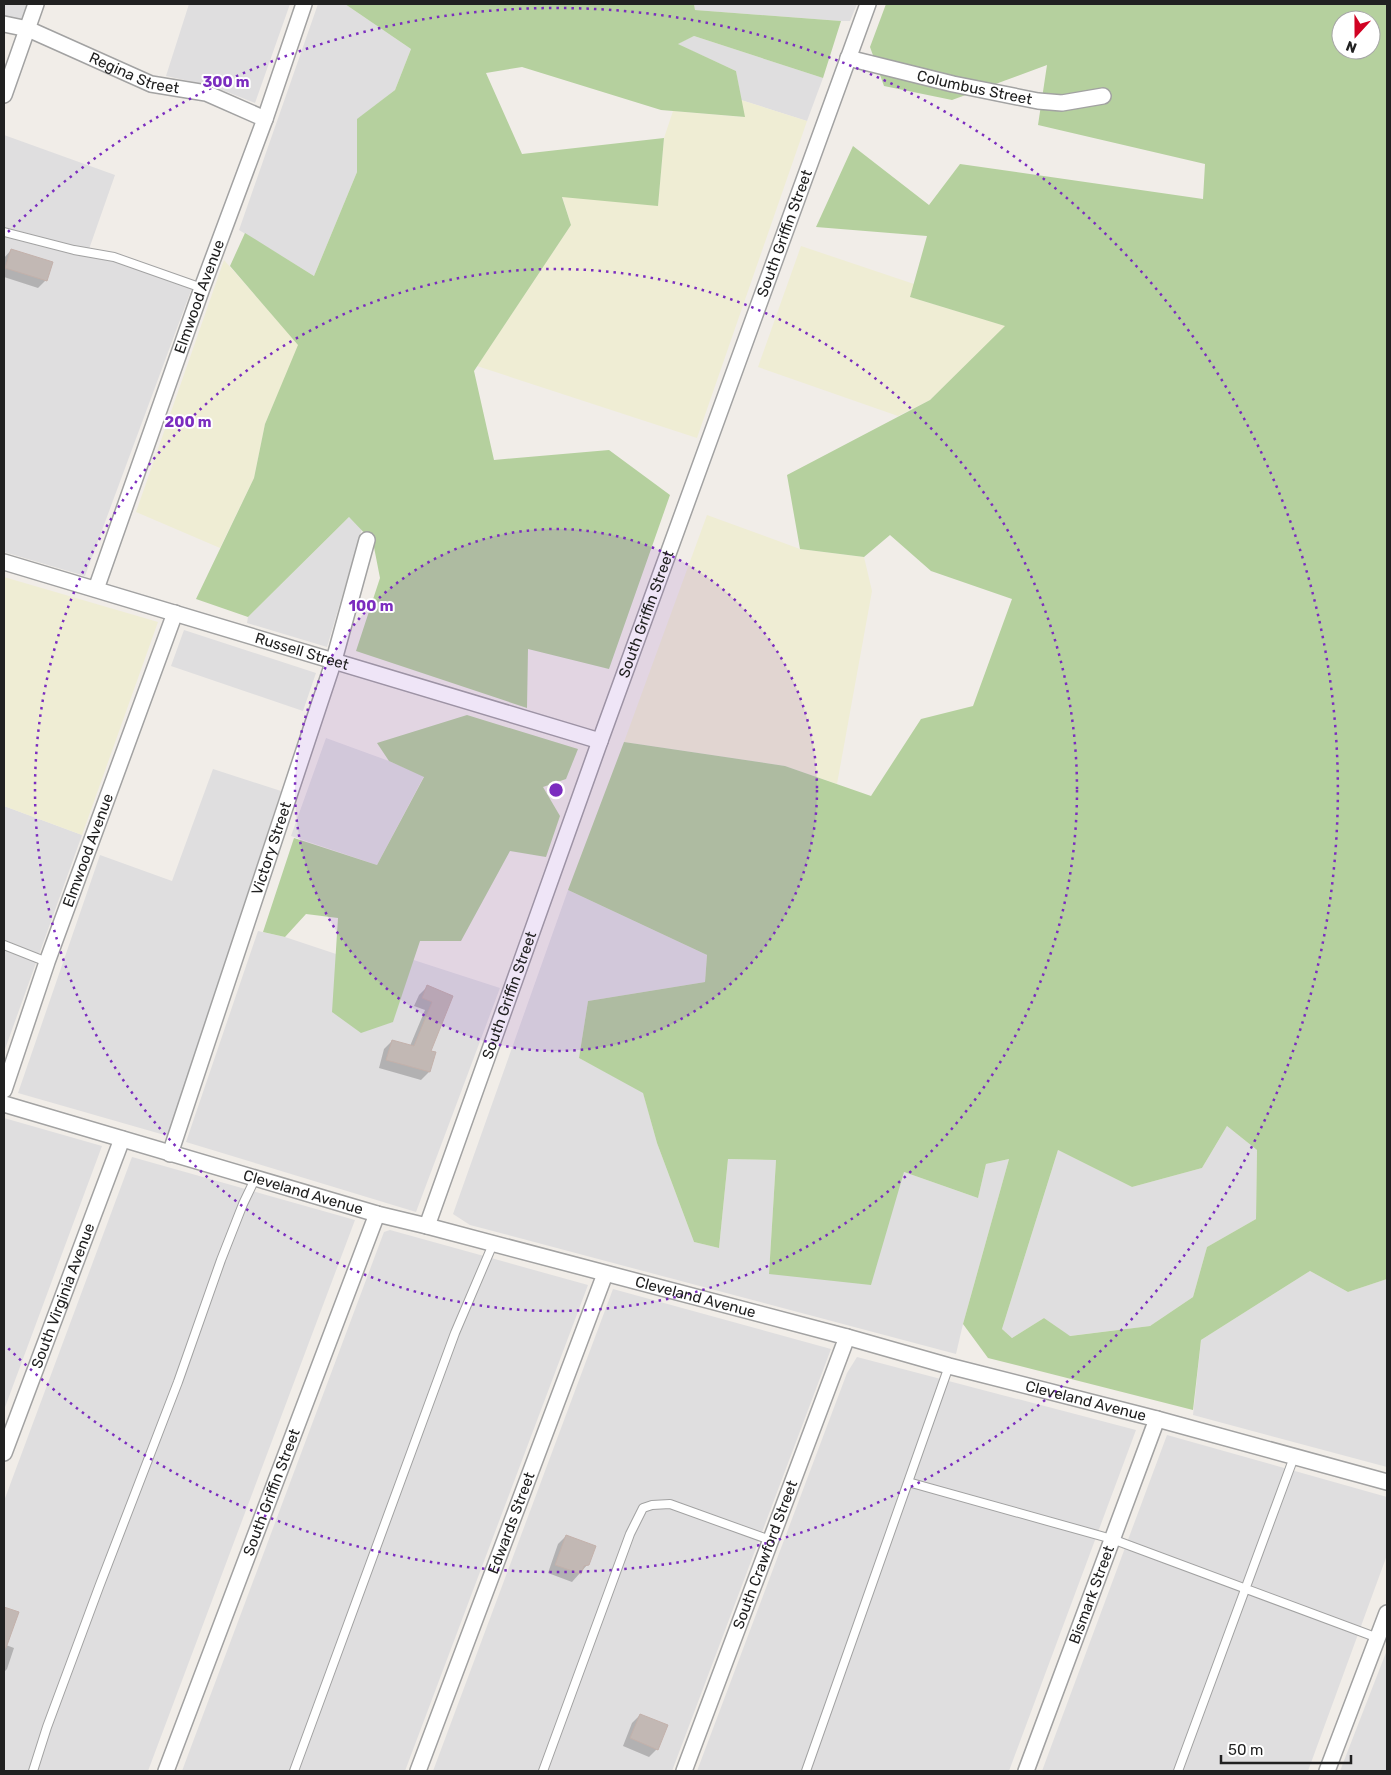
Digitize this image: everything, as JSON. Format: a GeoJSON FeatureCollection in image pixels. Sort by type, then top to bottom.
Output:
{"type":"FeatureCollection","features":[{"type":"Feature","properties":{"kind":"street"},"geometry":{"type":"LineString","coordinates":[[4,95],[36,4]]}},
{"type":"Feature","properties":{"kind":"street","name":"Elmwood Avenue"},"geometry":{"type":"LineString","coordinates":[[96,590],[304,4]]}},
{"type":"Feature","properties":{"kind":"street","name":"South Griffin Street"},"geometry":{"type":"LineString","coordinates":[[427,1226],[600,741],[868,4]]}},
{"type":"Feature","properties":{"kind":"street","name":"Regina Street"},"geometry":{"type":"LineString","coordinates":[[4,24],[28,30],[151,84],[206,93],[264,120]]}},
{"type":"Feature","properties":{"kind":"street","name":"Columbus Street"},"geometry":{"type":"LineString","coordinates":[[848,58],[953,84],[1038,100],[1062,103],[1103,96]]}},
{"type":"Feature","properties":{"kind":"street","name":"Victory Street"},"geometry":{"type":"LineString","coordinates":[[170,1154],[334,660],[367,540]]}},
{"type":"Feature","properties":{"kind":"street","name":"Russell Street"},"geometry":{"type":"LineString","coordinates":[[4,562],[600,741]]}},
{"type":"Feature","properties":{"kind":"street","name":"Elmwood Avenue"},"geometry":{"type":"LineString","coordinates":[[4,1090],[47,962],[175,613]]}},
{"type":"Feature","properties":{"kind":"street","name":"Cleveland Avenue"},"geometry":{"type":"LineString","coordinates":[[4,1104],[377,1214],[847,1337],[949,1366],[1157,1419],[1387,1482]]}},
{"type":"Feature","properties":{"kind":"street","name":"South Virginia Avenue"},"geometry":{"type":"LineString","coordinates":[[4,1453],[122,1139]]}},
{"type":"Feature","properties":{"kind":"street","name":"South Griffin Street"},"geometry":{"type":"LineString","coordinates":[[166,1771],[377,1214]]}},
{"type":"Feature","properties":{"kind":"street","name":"Edwards Street"},"geometry":{"type":"LineString","coordinates":[[418,1771],[605,1274]]}},
{"type":"Feature","properties":{"kind":"street","name":"South Crawford Street"},"geometry":{"type":"LineString","coordinates":[[684,1771],[847,1337]]}},
{"type":"Feature","properties":{"kind":"street","name":"Bismark Street"},"geometry":{"type":"LineString","coordinates":[[1026,1771],[1157,1419]]}},
{"type":"Feature","properties":{"kind":"street"},"geometry":{"type":"LineString","coordinates":[[1327,1771],[1387,1613]]}},
{"type":"Feature","properties":{"kind":"lane"},"geometry":{"type":"LineString","coordinates":[[4,232],[74,250],[114,257],[202,288]]}},
{"type":"Feature","properties":{"kind":"lane"},"geometry":{"type":"LineString","coordinates":[[4,945],[47,962]]}},
{"type":"Feature","properties":{"kind":"lane"},"geometry":{"type":"LineString","coordinates":[[33,1771],[47,1727],[178,1382],[221,1260],[255,1179]]}},
{"type":"Feature","properties":{"kind":"lane"},"geometry":{"type":"LineString","coordinates":[[294,1771],[455,1333],[494,1244]]}},
{"type":"Feature","properties":{"kind":"lane"},"geometry":{"type":"LineString","coordinates":[[806,1771],[949,1366]]}},
{"type":"Feature","properties":{"kind":"lane"},"geometry":{"type":"LineString","coordinates":[[1178,1771],[1294,1457]]}},
{"type":"Feature","properties":{"kind":"lane"},"geometry":{"type":"LineString","coordinates":[[908,1482],[1112,1539],[1378,1638]]}},
{"type":"Feature","properties":{"kind":"lane"},"geometry":{"type":"LineString","coordinates":[[543,1771],[630,1534],[643,1508],[652,1505],[670,1504],[770,1540]]}},
{"type":"Feature","properties":{"kind":"shaded area"},"geometry":{"type":"Polygon","coordinates":[[[4,4],[28,4],[22,21],[4,17],[4,4]]]}},
{"type":"Feature","properties":{"kind":"shaded area"},"geometry":{"type":"Polygon","coordinates":[[[189,4],[290,4],[255,103],[212,86],[166,76],[189,4]]]}},
{"type":"Feature","properties":{"kind":"shaded area"},"geometry":{"type":"Polygon","coordinates":[[[318,4],[345,4],[411,49],[395,90],[358,119],[357,172],[314,276],[239,230],[318,4]]]}},
{"type":"Feature","properties":{"kind":"shaded area"},"geometry":{"type":"Polygon","coordinates":[[[694,4],[857,4],[850,21],[841,21],[695,10],[694,4]]]}},
{"type":"Feature","properties":{"kind":"shaded area"},"geometry":{"type":"Polygon","coordinates":[[[694,36],[823,78],[807,121],[741,100],[736,71],[677,44],[694,36]]]}},
{"type":"Feature","properties":{"kind":"shaded area"},"geometry":{"type":"Polygon","coordinates":[[[741,100],[807,121],[697,438],[477,366],[571,225],[562,196],[658,205],[664,138],[673,111],[744,117],[741,100]]]}},
{"type":"Feature","properties":{"kind":"shaded area"},"geometry":{"type":"Polygon","coordinates":[[[4,135],[115,175],[88,252],[193,285],[85,576],[4,552],[4,135]]]}},
{"type":"Feature","properties":{"kind":"shaded area"},"geometry":{"type":"Polygon","coordinates":[[[801,246],[914,284],[910,297],[1006,326],[930,400],[898,416],[758,367],[801,246]]]}},
{"type":"Feature","properties":{"kind":"shaded area"},"geometry":{"type":"Polygon","coordinates":[[[224,260],[299,345],[265,424],[254,478],[220,548],[136,512],[224,260]]]}},
{"type":"Feature","properties":{"kind":"shaded area"},"geometry":{"type":"Polygon","coordinates":[[[707,515],[800,549],[864,557],[872,591],[837,784],[785,766],[624,742],[707,515]]]}},
{"type":"Feature","properties":{"kind":"shaded area"},"geometry":{"type":"Polygon","coordinates":[[[349,517],[362,529],[327,647],[247,623],[248,617],[349,517]]]}},
{"type":"Feature","properties":{"kind":"shaded area"},"geometry":{"type":"Polygon","coordinates":[[[4,577],[158,622],[82,835],[4,806],[4,577]]]}},
{"type":"Feature","properties":{"kind":"shaded area"},"geometry":{"type":"Polygon","coordinates":[[[184,630],[316,673],[303,711],[171,666],[184,630]]]}},
{"type":"Feature","properties":{"kind":"shaded area"},"geometry":{"type":"Polygon","coordinates":[[[326,738],[424,776],[377,865],[291,836],[326,738]]]}},
{"type":"Feature","properties":{"kind":"shaded area"},"geometry":{"type":"Polygon","coordinates":[[[213,769],[281,791],[168,1136],[18,1093],[100,855],[172,881],[213,769]]]}},
{"type":"Feature","properties":{"kind":"shaded area"},"geometry":{"type":"Polygon","coordinates":[[[4,806],[82,835],[4,1052],[4,806]]]}},
{"type":"Feature","properties":{"kind":"shaded area"},"geometry":{"type":"Polygon","coordinates":[[[568,890],[707,955],[705,982],[588,1001],[579,1058],[643,1092],[657,1143],[694,1242],[719,1248],[728,1159],[776,1160],[769,1274],[904,1172],[978,1198],[986,1164],[1009,1159],[956,1354],[470,1225],[453,1214],[568,890]]]}},
{"type":"Feature","properties":{"kind":"shaded area"},"geometry":{"type":"Polygon","coordinates":[[[258,931],[285,937],[381,969],[389,952],[500,988],[416,1212],[186,1142],[258,931]]]}},
{"type":"Feature","properties":{"kind":"shaded area"},"geometry":{"type":"Polygon","coordinates":[[[4,1118],[102,1146],[4,1410],[4,1118]]]}},
{"type":"Feature","properties":{"kind":"shaded area"},"geometry":{"type":"Polygon","coordinates":[[[1227,1126],[1257,1150],[1256,1219],[1207,1247],[1193,1297],[1150,1326],[1069,1336],[1044,1318],[1012,1338],[1002,1329],[1058,1150],[1132,1187],[1202,1168],[1227,1126]]]}},
{"type":"Feature","properties":{"kind":"shaded area"},"geometry":{"type":"Polygon","coordinates":[[[132,1157],[355,1220],[148,1771],[4,1771],[4,1501],[132,1157]]]}},
{"type":"Feature","properties":{"kind":"shaded area"},"geometry":{"type":"Polygon","coordinates":[[[390,1230],[588,1285],[405,1771],[182,1771],[384,1232],[390,1230]]]}},
{"type":"Feature","properties":{"kind":"shaded area"},"geometry":{"type":"Polygon","coordinates":[[[1310,1271],[1348,1292],[1387,1279],[1387,1467],[1193,1415],[1201,1340],[1310,1271]]]}},
{"type":"Feature","properties":{"kind":"shaded area"},"geometry":{"type":"Polygon","coordinates":[[[613,1289],[831,1349],[672,1771],[433,1771],[613,1289]]]}},
{"type":"Feature","properties":{"kind":"shaded area"},"geometry":{"type":"Polygon","coordinates":[[[857,1357],[1136,1430],[1009,1771],[697,1771],[847,1373],[857,1357]]]}},
{"type":"Feature","properties":{"kind":"shaded area"},"geometry":{"type":"Polygon","coordinates":[[[1167,1435],[1387,1497],[1387,1555],[1308,1771],[1042,1771],[1167,1435]]]}},
{"type":"Feature","properties":{"kind":"shaded area"},"geometry":{"type":"Polygon","coordinates":[[[1387,1650],[1387,1771],[1340,1771],[1387,1650]]]}},
{"type":"Feature","properties":{"kind":"green space"},"geometry":{"type":"Polygon","coordinates":[[[345,4],[694,4],[695,10],[841,21],[823,78],[694,36],[678,44],[736,71],[745,117],[661,110],[522,67],[486,73],[522,154],[664,138],[658,206],[562,197],[571,225],[474,371],[494,460],[609,450],[670,495],[609,669],[528,649],[527,708],[356,651],[380,578],[373,542],[349,517],[248,617],[196,599],[254,478],[265,424],[298,345],[230,266],[245,233],[314,276],[357,172],[357,119],[395,90],[411,49],[345,4]]]}},
{"type":"Feature","properties":{"kind":"green space"},"geometry":{"type":"Polygon","coordinates":[[[886,4],[1387,4],[1387,1279],[1348,1292],[1310,1271],[1201,1340],[1193,1410],[988,1358],[963,1324],[1009,1159],[986,1164],[978,1198],[904,1172],[871,1285],[769,1274],[776,1160],[728,1159],[719,1248],[694,1242],[657,1143],[643,1093],[579,1058],[588,1001],[705,982],[707,955],[568,890],[624,742],[785,766],[871,796],[921,719],[973,706],[1012,599],[931,571],[890,535],[864,557],[800,549],[787,475],[930,400],[1005,326],[910,297],[927,236],[816,227],[853,146],[929,205],[960,164],[1203,199],[1205,164],[1038,125],[1047,65],[952,100],[884,86],[870,47],[886,4]],[[1227,1126],[1202,1168],[1132,1187],[1058,1150],[1002,1329],[1012,1338],[1044,1318],[1070,1336],[1150,1326],[1193,1297],[1207,1247],[1256,1219],[1257,1150],[1227,1126]]]}},
{"type":"Feature","properties":{"kind":"green space"},"geometry":{"type":"Polygon","coordinates":[[[467,715],[578,749],[566,779],[543,787],[560,816],[546,857],[510,851],[461,941],[420,941],[393,1022],[361,1033],[332,1012],[338,918],[306,914],[285,937],[263,932],[294,838],[377,865],[424,777],[389,761],[377,743],[467,715]]]}},
{"type":"Feature","properties":{"kind":"building"},"geometry":{"type":"Polygon","coordinates":[[[11,249],[53,262],[47,281],[5,268],[11,249]]]}},
{"type":"Feature","properties":{"kind":"building"},"geometry":{"type":"Polygon","coordinates":[[[427,985],[453,996],[431,1051],[436,1052],[430,1072],[386,1060],[392,1040],[414,1046],[432,1002],[422,998],[427,985]]]}},
{"type":"Feature","properties":{"kind":"building"},"geometry":{"type":"Polygon","coordinates":[[[566,1535],[596,1546],[589,1565],[584,1566],[581,1574],[555,1565],[566,1535]]]}},
{"type":"Feature","properties":{"kind":"building"},"geometry":{"type":"Polygon","coordinates":[[[4,1607],[19,1612],[6,1648],[4,1648],[4,1607]]]}},
{"type":"Feature","properties":{"kind":"building"},"geometry":{"type":"Polygon","coordinates":[[[640,1714],[668,1725],[658,1750],[630,1738],[640,1714]]]}}]}
